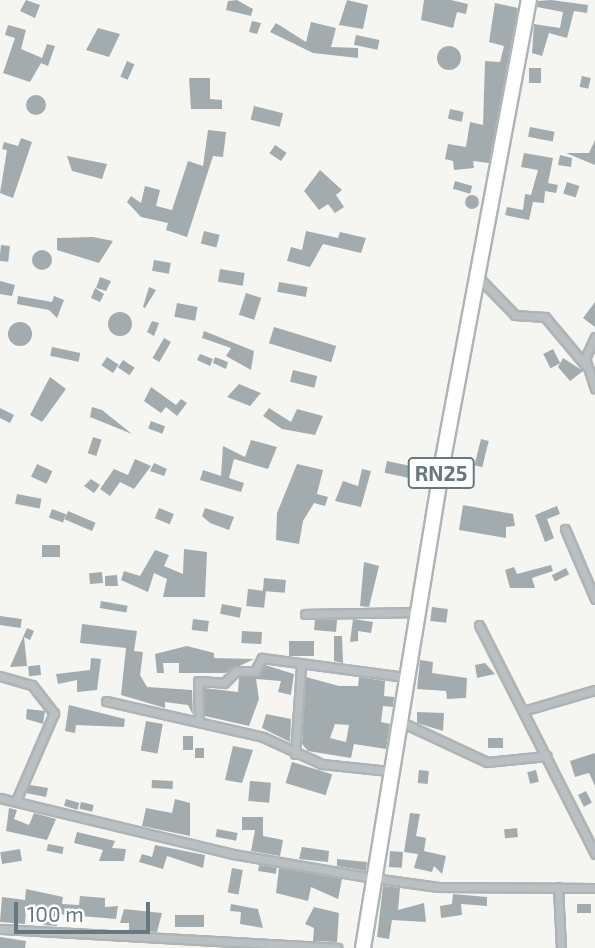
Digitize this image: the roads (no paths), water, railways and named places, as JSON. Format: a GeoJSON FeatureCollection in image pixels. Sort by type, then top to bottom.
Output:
{"type":"FeatureCollection","features":[{"type":"Feature","properties":{"kind":"main road","name":"RN25"},"geometry":{"type":"LineString","coordinates":[[363,948],[405,677],[529,0]]}},
{"type":"Feature","properties":{"kind":"street"},"geometry":{"type":"LineString","coordinates":[[480,279],[515,315],[545,317],[586,366],[595,388]]}},
{"type":"Feature","properties":{"kind":"street"},"geometry":{"type":"LineString","coordinates":[[586,366],[595,337]]}},
{"type":"Feature","properties":{"kind":"street"},"geometry":{"type":"LineString","coordinates":[[565,528],[595,599]]}},
{"type":"Feature","properties":{"kind":"street"},"geometry":{"type":"LineString","coordinates":[[305,614],[417,612]]}},
{"type":"Feature","properties":{"kind":"street"},"geometry":{"type":"LineString","coordinates":[[479,625],[595,854]]}},
{"type":"Feature","properties":{"kind":"street"},"geometry":{"type":"LineString","coordinates":[[199,722],[198,681],[224,683],[236,671],[255,671],[262,658],[296,658],[301,666],[295,754]]}},
{"type":"Feature","properties":{"kind":"street"},"geometry":{"type":"LineString","coordinates":[[301,666],[405,677]]}},
{"type":"Feature","properties":{"kind":"street"},"geometry":{"type":"LineString","coordinates":[[0,676],[32,685],[54,713],[16,801]]}},
{"type":"Feature","properties":{"kind":"street"},"geometry":{"type":"LineString","coordinates":[[523,711],[595,690]]}},
{"type":"Feature","properties":{"kind":"street"},"geometry":{"type":"LineString","coordinates":[[106,701],[263,737],[295,754],[346,769],[390,771]]}},
{"type":"Feature","properties":{"kind":"street"},"geometry":{"type":"LineString","coordinates":[[398,720],[486,762],[547,756]]}},
{"type":"Feature","properties":{"kind":"street"},"geometry":{"type":"LineString","coordinates":[[0,798],[233,854],[373,878],[438,887],[595,888]]}},
{"type":"Feature","properties":{"kind":"street"},"geometry":{"type":"LineString","coordinates":[[558,887],[561,948]]}},
{"type":"Feature","properties":{"kind":"street"},"geometry":{"type":"LineString","coordinates":[[0,929],[201,944],[337,948]]}}]}
